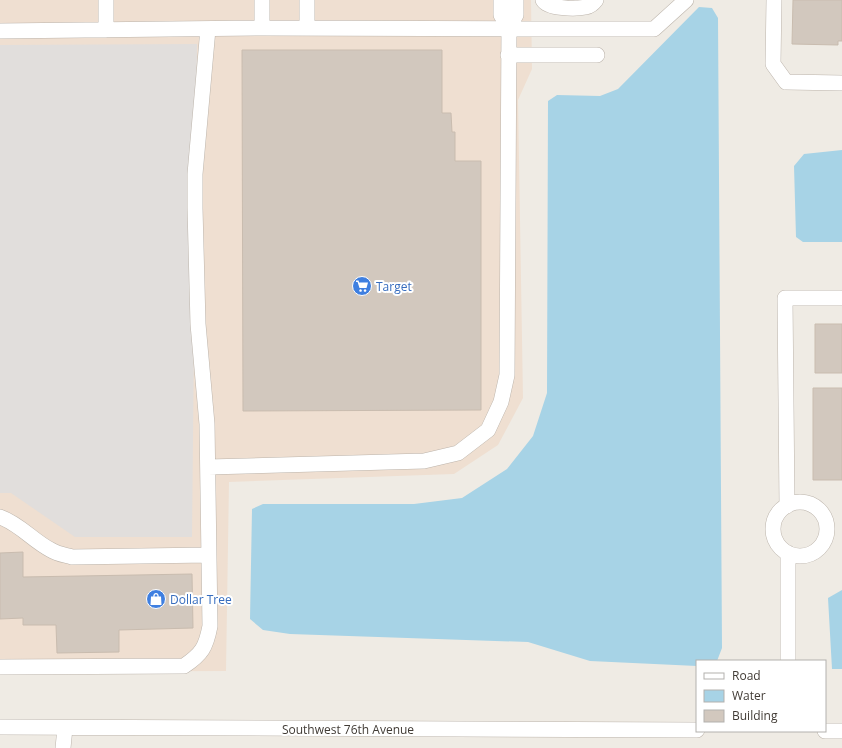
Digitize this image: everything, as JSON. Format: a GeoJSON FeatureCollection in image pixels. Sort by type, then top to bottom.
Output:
{"type":"FeatureCollection","features":[{"type":"Feature","properties":{"kind":"street"},"geometry":{"type":"LineString","coordinates":[[106,0],[106,30]]}},
{"type":"Feature","properties":{"kind":"street"},"geometry":{"type":"LineString","coordinates":[[262,0],[262,28]]}},
{"type":"Feature","properties":{"kind":"street"},"geometry":{"type":"LineString","coordinates":[[307,0],[307,28]]}},
{"type":"Feature","properties":{"kind":"street"},"geometry":{"type":"LineString","coordinates":[[501,0],[501,15],[509,27]]}},
{"type":"Feature","properties":{"kind":"street"},"geometry":{"type":"LineString","coordinates":[[208,467],[424,461],[458,453],[488,430],[502,402],[507,375],[508,56],[509,27],[516,15],[516,0]]}},
{"type":"Feature","properties":{"kind":"street"},"geometry":{"type":"LineString","coordinates":[[543,0],[547,5],[554,7],[585,8],[596,0]]}},
{"type":"Feature","properties":{"kind":"street"},"geometry":{"type":"LineString","coordinates":[[774,0],[773,64],[786,82],[842,83]]}},
{"type":"Feature","properties":{"kind":"street"},"geometry":{"type":"LineString","coordinates":[[0,31],[509,27],[654,29],[682,1]]}},
{"type":"Feature","properties":{"kind":"street"},"geometry":{"type":"LineString","coordinates":[[0,667],[184,666],[199,656],[207,641],[210,626],[207,424],[196,293],[195,174],[208,29]]}},
{"type":"Feature","properties":{"kind":"street"},"geometry":{"type":"LineString","coordinates":[[508,56],[597,55]]}},
{"type":"Feature","properties":{"kind":"street"},"geometry":{"type":"LineString","coordinates":[[787,506],[785,298],[842,298]]}},
{"type":"Feature","properties":{"kind":"street"},"geometry":{"type":"LineString","coordinates":[[800,503],[814,506],[823,516],[826,529],[825,538],[821,546],[814,552],[806,555],[796,556],[788,553],[776,542],[773,525],[780,511],[787,506],[800,503]]}},
{"type":"Feature","properties":{"kind":"street"},"geometry":{"type":"LineString","coordinates":[[0,517],[9,520],[28,532],[51,550],[72,557],[209,555]]}},
{"type":"Feature","properties":{"kind":"street"},"geometry":{"type":"LineString","coordinates":[[788,553],[788,660]]}},
{"type":"Feature","properties":{"kind":"street","name":"Southwest 76th Avenue"},"geometry":{"type":"LineString","coordinates":[[0,728],[696,730]]}},
{"type":"Feature","properties":{"kind":"street"},"geometry":{"type":"LineString","coordinates":[[63,748],[65,728]]}},
{"type":"Feature","properties":{"kind":"street"},"geometry":{"type":"LineString","coordinates":[[826,731],[842,731]]}},
{"type":"Feature","properties":{"kind":"shaded area"},"geometry":{"type":"Polygon","coordinates":[[[0,0],[531,0],[532,69],[518,100],[523,398],[498,445],[454,474],[229,482],[226,671],[0,672],[0,0]]]}},
{"type":"Feature","properties":{"kind":"shaded area"},"geometry":{"type":"Polygon","coordinates":[[[197,44],[192,537],[75,537],[11,493],[0,493],[0,45],[197,44]]]}},
{"type":"Feature","properties":{"kind":"water"},"geometry":{"type":"Polygon","coordinates":[[[699,7],[712,8],[718,18],[722,648],[717,660],[696,660],[696,666],[590,661],[528,642],[290,634],[263,630],[250,619],[252,509],[263,504],[414,504],[462,498],[507,469],[533,436],[547,393],[548,101],[557,95],[600,96],[618,89],[699,7]]]}},
{"type":"Feature","properties":{"kind":"water"},"geometry":{"type":"Polygon","coordinates":[[[842,150],[842,242],[803,242],[796,237],[794,166],[804,154],[842,150]]]}},
{"type":"Feature","properties":{"kind":"water"},"geometry":{"type":"Polygon","coordinates":[[[842,590],[842,669],[832,669],[828,598],[842,590]]]}},
{"type":"Feature","properties":{"kind":"building"},"geometry":{"type":"Polygon","coordinates":[[[793,0],[842,0],[842,41],[838,41],[838,45],[792,44],[793,0]]]}},
{"type":"Feature","properties":{"kind":"building","name":"Target"},"geometry":{"type":"Polygon","coordinates":[[[242,50],[442,50],[442,113],[451,113],[452,132],[455,132],[455,161],[481,161],[481,410],[243,411],[242,50]]]}},
{"type":"Feature","properties":{"kind":"building"},"geometry":{"type":"Polygon","coordinates":[[[815,324],[842,324],[842,373],[815,373],[815,324]]]}},
{"type":"Feature","properties":{"kind":"building"},"geometry":{"type":"Polygon","coordinates":[[[813,388],[842,388],[842,480],[813,480],[813,388]]]}},
{"type":"Feature","properties":{"kind":"building"},"geometry":{"type":"Polygon","coordinates":[[[23,552],[23,577],[192,574],[193,628],[119,630],[119,652],[57,653],[56,625],[23,625],[23,618],[0,619],[0,553],[23,552]]]}},
{"type":"Feature","properties":{"kind":"place","name":"Target"},"geometry":{"type":"Point","coordinates":[362,286]}},
{"type":"Feature","properties":{"kind":"place","name":"Dollar Tree"},"geometry":{"type":"Point","coordinates":[156,599]}}]}
